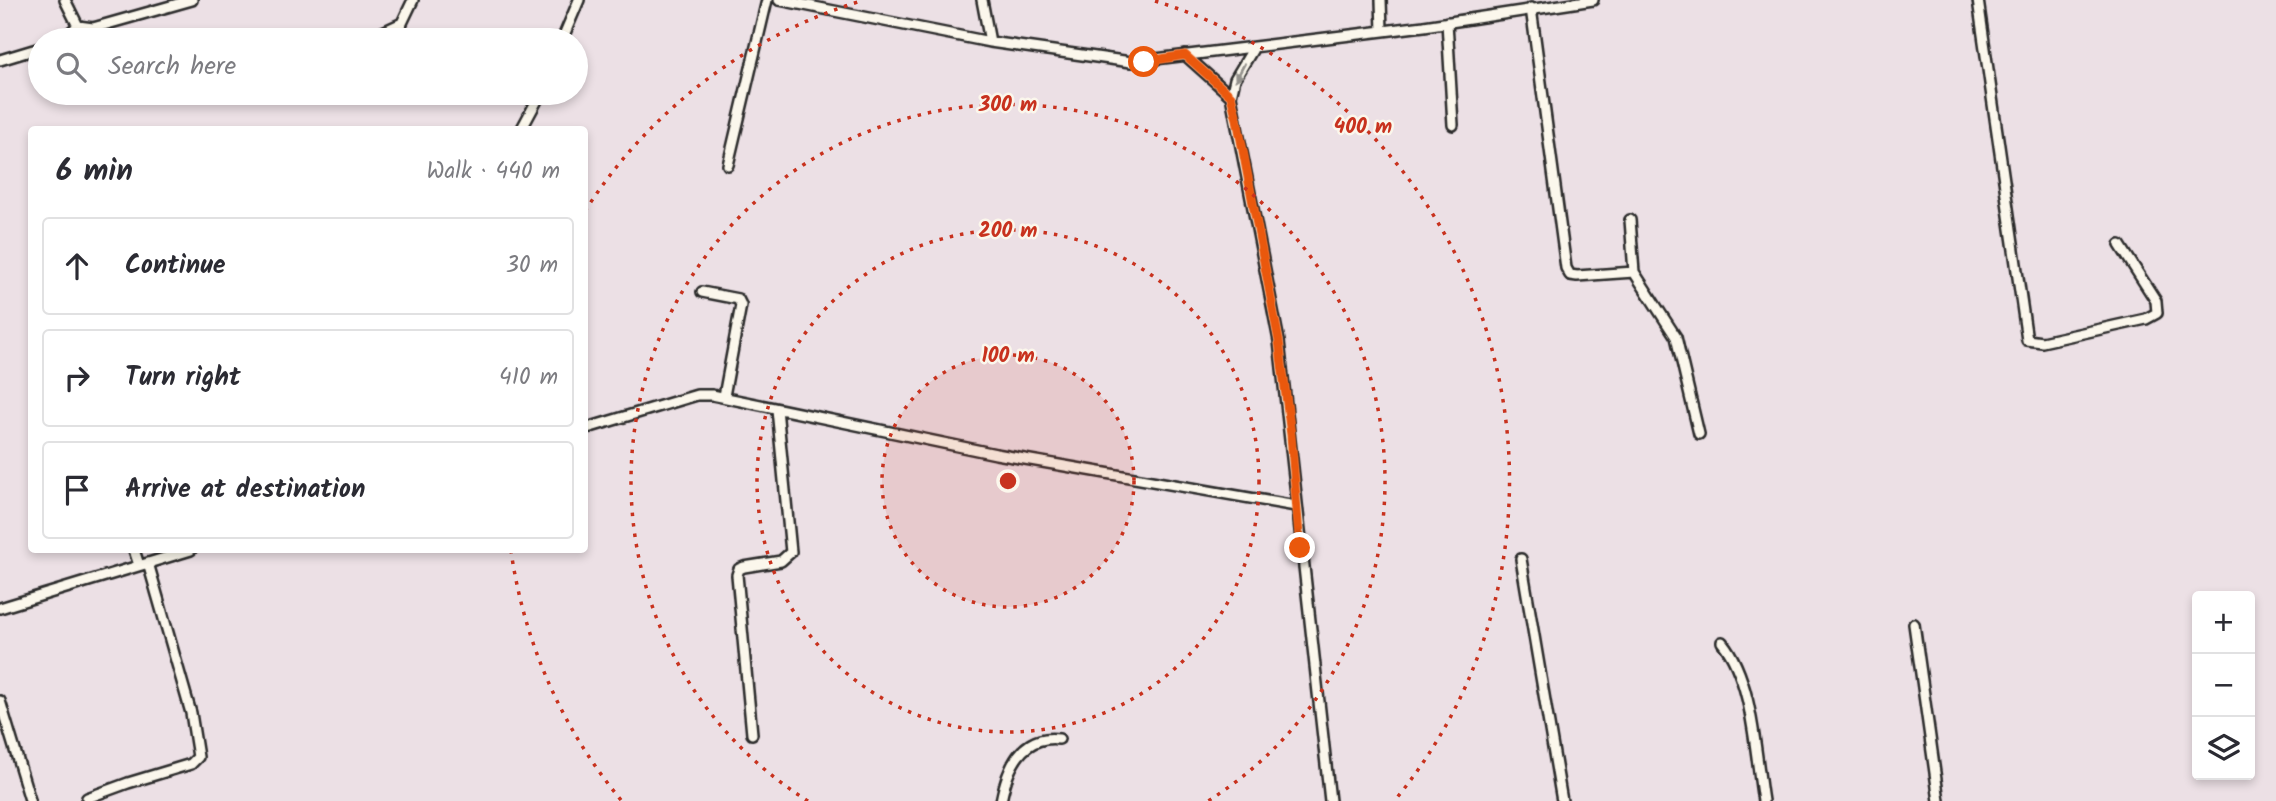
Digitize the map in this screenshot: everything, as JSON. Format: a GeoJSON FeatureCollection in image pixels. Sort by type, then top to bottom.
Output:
{"type":"FeatureCollection","features":[{"type":"Feature","properties":{"kind":"street"},"geometry":{"type":"LineString","coordinates":[[65,0],[78,26]]}},
{"type":"Feature","properties":{"kind":"street"},"geometry":{"type":"LineString","coordinates":[[76,28],[102,26],[192,0]]}},
{"type":"Feature","properties":{"kind":"street"},"geometry":{"type":"LineString","coordinates":[[391,28],[402,23],[412,0]]}},
{"type":"Feature","properties":{"kind":"street"},"geometry":{"type":"LineString","coordinates":[[567,28],[579,0]]}},
{"type":"Feature","properties":{"kind":"street"},"geometry":{"type":"LineString","coordinates":[[728,165],[767,0]]}},
{"type":"Feature","properties":{"kind":"street"},"geometry":{"type":"LineString","coordinates":[[779,0],[990,42],[1131,62],[1253,49],[1593,0]]}},
{"type":"Feature","properties":{"kind":"street"},"geometry":{"type":"LineString","coordinates":[[982,0],[990,42]]}},
{"type":"Feature","properties":{"kind":"street"},"geometry":{"type":"LineString","coordinates":[[1381,0],[1382,31]]}},
{"type":"Feature","properties":{"kind":"street"},"geometry":{"type":"LineString","coordinates":[[1978,0],[2027,340],[2042,342],[2146,319],[2157,313],[2156,302],[2120,245]]}},
{"type":"Feature","properties":{"kind":"street"},"geometry":{"type":"LineString","coordinates":[[1531,8],[1566,268],[1570,275],[1577,276],[1633,272]]}},
{"type":"Feature","properties":{"kind":"street"},"geometry":{"type":"LineString","coordinates":[[1447,22],[1453,125]]}},
{"type":"Feature","properties":{"kind":"street"},"geometry":{"type":"LineString","coordinates":[[1253,49],[1236,79],[1231,96],[1279,341],[1330,801]]}},
{"type":"Feature","properties":{"kind":"street"},"geometry":{"type":"LineString","coordinates":[[0,61],[28,52]]}},
{"type":"Feature","properties":{"kind":"street"},"geometry":{"type":"LineString","coordinates":[[1185,55],[1231,96]]}},
{"type":"Feature","properties":{"kind":"street"},"geometry":{"type":"LineString","coordinates":[[523,126],[535,105]]}},
{"type":"Feature","properties":{"kind":"street"},"geometry":{"type":"LineString","coordinates":[[1630,220],[1633,272],[1676,337],[1699,434]]}},
{"type":"Feature","properties":{"kind":"street"},"geometry":{"type":"LineString","coordinates":[[702,292],[738,299],[741,305],[724,396]]}},
{"type":"Feature","properties":{"kind":"street"},"geometry":{"type":"LineString","coordinates":[[588,428],[697,394],[724,396],[1010,456],[1296,506]]}},
{"type":"Feature","properties":{"kind":"street"},"geometry":{"type":"LineString","coordinates":[[752,734],[737,575],[744,567],[781,561],[790,555],[777,409]]}},
{"type":"Feature","properties":{"kind":"street"},"geometry":{"type":"LineString","coordinates":[[87,798],[191,765],[198,757],[191,713],[143,564],[136,553]]}},
{"type":"Feature","properties":{"kind":"street"},"geometry":{"type":"LineString","coordinates":[[0,608],[181,553]]}},
{"type":"Feature","properties":{"kind":"street"},"geometry":{"type":"LineString","coordinates":[[1521,559],[1562,801]]}},
{"type":"Feature","properties":{"kind":"street"},"geometry":{"type":"LineString","coordinates":[[1914,624],[1940,801]]}},
{"type":"Feature","properties":{"kind":"street"},"geometry":{"type":"LineString","coordinates":[[1722,642],[1731,653],[1746,695],[1763,801]]}},
{"type":"Feature","properties":{"kind":"street"},"geometry":{"type":"LineString","coordinates":[[0,701],[30,800]]}},
{"type":"Feature","properties":{"kind":"street"},"geometry":{"type":"LineString","coordinates":[[1001,801],[1011,769],[1027,745],[1041,738],[1059,739]]}},
{"type":"Feature","properties":{"kind":"route"},"geometry":{"type":"LineString","coordinates":[[1144,62],[1185,55],[1231,96],[1242,141],[1279,341],[1291,435],[1300,548]]}}]}
